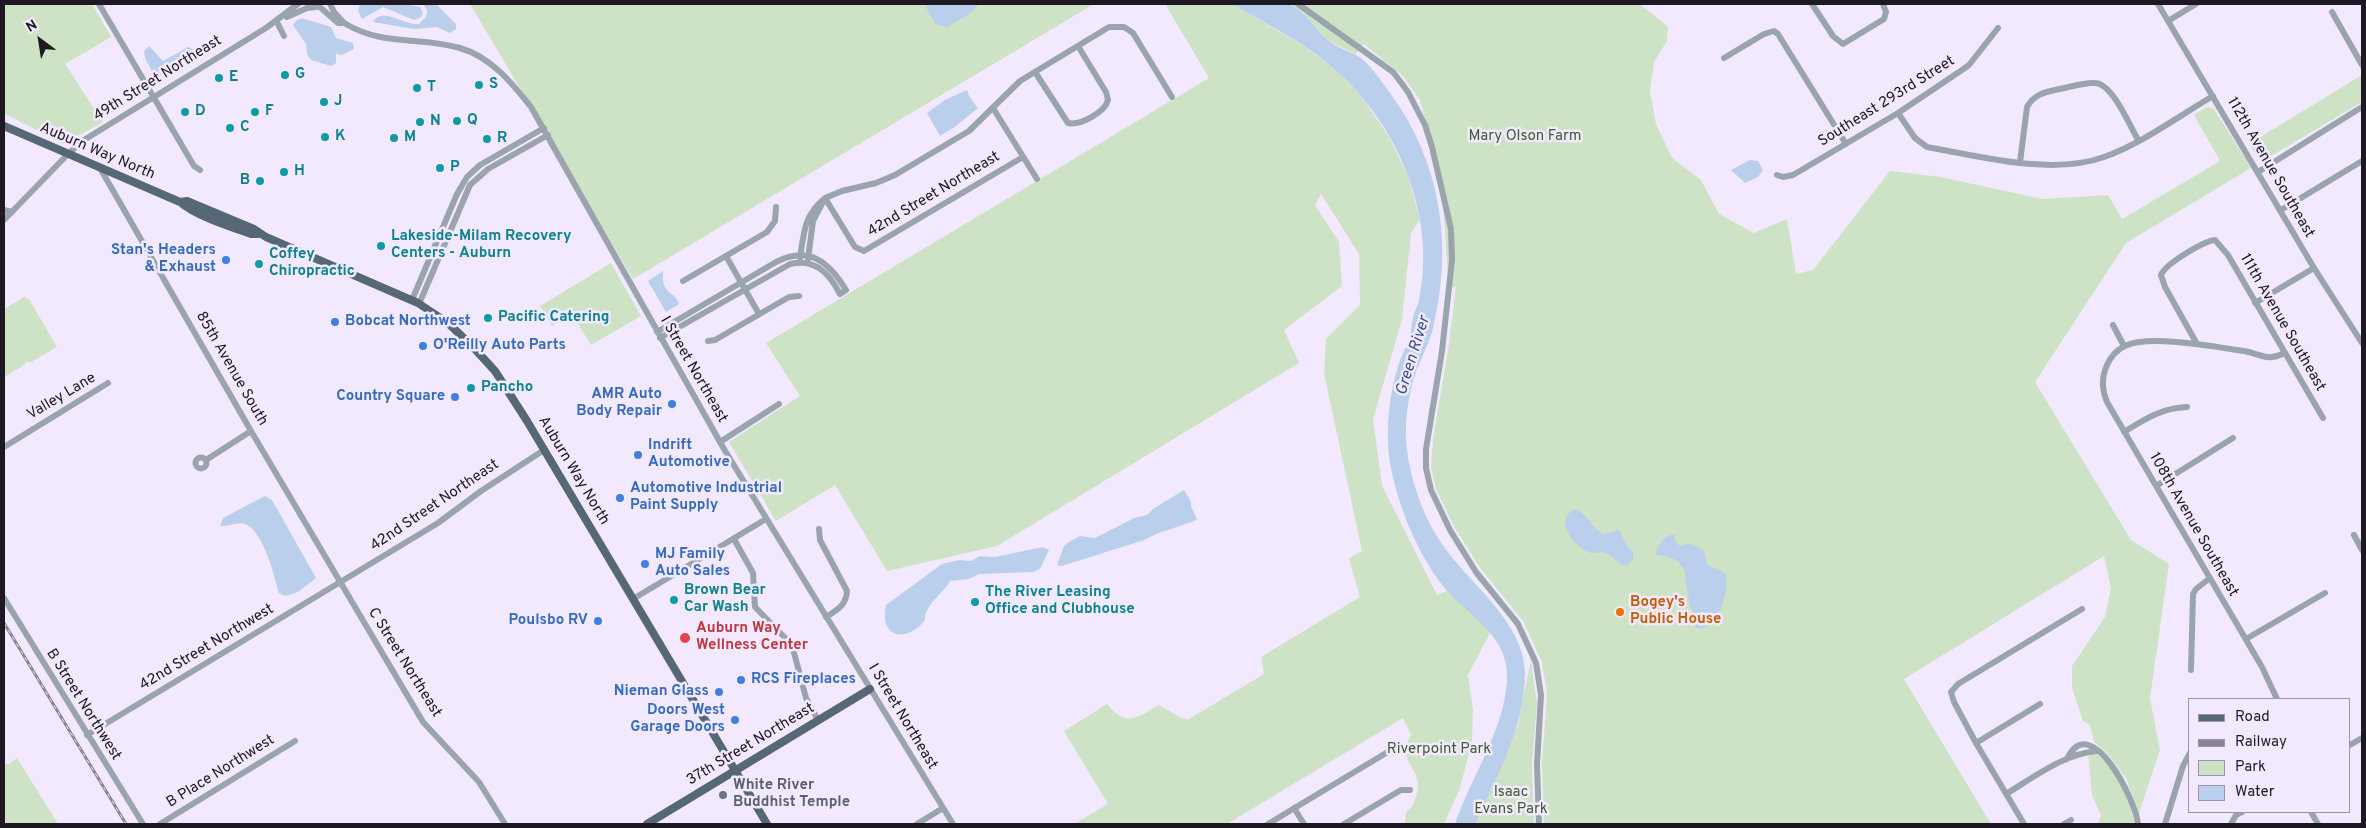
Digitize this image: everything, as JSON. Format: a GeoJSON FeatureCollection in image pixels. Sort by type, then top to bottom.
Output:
{"type":"FeatureCollection","features":[{"type":"Feature","properties":{"kind":"main road","name":"Auburn Way North"},"geometry":{"type":"LineString","coordinates":[[4,126],[234,227],[251,234],[257,233]]}},
{"type":"Feature","properties":{"kind":"main road","name":"Auburn Way North"},"geometry":{"type":"LineString","coordinates":[[180,202],[187,201],[254,229],[257,233],[416,302],[448,323],[473,347],[495,371],[544,450],[767,824]]}},
{"type":"Feature","properties":{"kind":"main road","name":"37th Street Northeast"},"geometry":{"type":"LineString","coordinates":[[647,824],[870,689]]}},
{"type":"Feature","properties":{"kind":"street"},"geometry":{"type":"LineString","coordinates":[[99,4],[194,166],[200,170]]}},
{"type":"Feature","properties":{"kind":"street","name":"49th Street Northeast"},"geometry":{"type":"LineString","coordinates":[[266,28],[298,4]]}},
{"type":"Feature","properties":{"kind":"street","name":"49th Street Northeast"},"geometry":{"type":"LineString","coordinates":[[4,220],[68,154],[111,122],[277,22],[307,8],[330,4]]}},
{"type":"Feature","properties":{"kind":"street","name":"I Street Northeast"},"geometry":{"type":"LineString","coordinates":[[330,4],[334,12],[344,23],[360,32],[387,40],[435,43],[461,48],[482,58],[508,78],[544,128],[720,442],[953,824]]}},
{"type":"Feature","properties":{"kind":"street"},"geometry":{"type":"LineString","coordinates":[[1298,4],[1393,72],[1408,92],[1425,126],[1432,147],[1453,244],[1442,350],[1426,449],[1426,468],[1431,490],[1450,530],[1476,572],[1518,624],[1536,663],[1541,695],[1537,764],[1538,824]]}},
{"type":"Feature","properties":{"kind":"street"},"geometry":{"type":"LineString","coordinates":[[1812,4],[1839,42],[1848,42],[1882,22],[1886,15],[1883,4]]}},
{"type":"Feature","properties":{"kind":"street","name":"112th Avenue Southeast"},"geometry":{"type":"LineString","coordinates":[[2158,4],[2314,268],[2362,343]]}},
{"type":"Feature","properties":{"kind":"street"},"geometry":{"type":"LineString","coordinates":[[2168,20],[2196,4]]}},
{"type":"Feature","properties":{"kind":"street","name":"I Street Northeast"},"geometry":{"type":"LineString","coordinates":[[316,6],[338,23],[344,23]]}},
{"type":"Feature","properties":{"kind":"street"},"geometry":{"type":"LineString","coordinates":[[2332,12],[2362,65]]}},
{"type":"Feature","properties":{"kind":"street"},"geometry":{"type":"LineString","coordinates":[[277,22],[284,36]]}},
{"type":"Feature","properties":{"kind":"street"},"geometry":{"type":"LineString","coordinates":[[804,259],[813,222],[825,198],[842,191],[876,183],[895,175],[968,131],[1012,87],[1109,27],[1118,26],[1129,29],[1172,98]]}},
{"type":"Feature","properties":{"kind":"street","name":"Southeast 293rd Street"},"geometry":{"type":"LineString","coordinates":[[1777,175],[1788,177],[1794,175],[1898,113],[1969,65],[1998,28]]}},
{"type":"Feature","properties":{"kind":"street"},"geometry":{"type":"LineString","coordinates":[[1724,58],[1764,34],[1774,31],[1780,37],[1846,144]]}},
{"type":"Feature","properties":{"kind":"street"},"geometry":{"type":"LineString","coordinates":[[1036,72],[1064,119],[1074,124],[1105,108],[1107,104],[1106,92],[1078,46]]}},
{"type":"Feature","properties":{"kind":"street"},"geometry":{"type":"LineString","coordinates":[[2020,162],[2028,106],[2031,100],[2044,93],[2093,82],[2102,84],[2113,96],[2138,140]]}},
{"type":"Feature","properties":{"kind":"street"},"geometry":{"type":"LineString","coordinates":[[1898,113],[1920,143],[1927,147],[2020,162],[2060,165],[2082,163],[2109,155],[2213,96]]}},
{"type":"Feature","properties":{"kind":"street"},"geometry":{"type":"LineString","coordinates":[[2258,172],[2362,107]]}},
{"type":"Feature","properties":{"kind":"street"},"geometry":{"type":"LineString","coordinates":[[993,108],[1036,179]]}},
{"type":"Feature","properties":{"kind":"street"},"geometry":{"type":"LineString","coordinates":[[416,302],[461,185],[480,165],[544,128]]}},
{"type":"Feature","properties":{"kind":"street"},"geometry":{"type":"LineString","coordinates":[[416,302],[470,185],[488,169],[548,135]]}},
{"type":"Feature","properties":{"kind":"street","name":"42nd Street Northeast"},"geometry":{"type":"LineString","coordinates":[[825,198],[857,249],[864,251],[1023,157]]}},
{"type":"Feature","properties":{"kind":"street"},"geometry":{"type":"LineString","coordinates":[[2281,210],[2362,161]]}},
{"type":"Feature","properties":{"kind":"street","name":"85th Avenue South"},"geometry":{"type":"LineString","coordinates":[[100,168],[340,583]]}},
{"type":"Feature","properties":{"kind":"street"},"geometry":{"type":"LineString","coordinates":[[683,281],[771,228],[776,216],[776,207]]}},
{"type":"Feature","properties":{"kind":"street"},"geometry":{"type":"LineString","coordinates":[[4,210],[12,212]]}},
{"type":"Feature","properties":{"kind":"street","name":"111th Avenue Southeast"},"geometry":{"type":"LineString","coordinates":[[2197,344],[2165,287],[2161,275],[2167,266],[2212,240],[2218,242],[2228,255],[2323,418]]}},
{"type":"Feature","properties":{"kind":"street"},"geometry":{"type":"LineString","coordinates":[[726,256],[759,314]]}},
{"type":"Feature","properties":{"kind":"street"},"geometry":{"type":"LineString","coordinates":[[659,335],[743,285],[782,259],[804,259],[827,264],[837,275],[846,290],[840,294],[828,274],[804,259]]}},
{"type":"Feature","properties":{"kind":"street"},"geometry":{"type":"LineString","coordinates":[[2255,302],[2314,268]]}},
{"type":"Feature","properties":{"kind":"street"},"geometry":{"type":"LineString","coordinates":[[708,341],[715,340],[789,297],[799,296]]}},
{"type":"Feature","properties":{"kind":"street"},"geometry":{"type":"LineString","coordinates":[[2112,325],[2124,346],[2148,341],[2197,344],[2271,358],[2284,353]]}},
{"type":"Feature","properties":{"kind":"street","name":"108th Avenue Southeast"},"geometry":{"type":"LineString","coordinates":[[2124,346],[2109,360],[2103,378],[2103,394],[2246,639],[2276,698]]}},
{"type":"Feature","properties":{"kind":"street","name":"Valley Lane"},"geometry":{"type":"LineString","coordinates":[[4,447],[108,383]]}},
{"type":"Feature","properties":{"kind":"street"},"geometry":{"type":"LineString","coordinates":[[720,442],[779,404]]}},
{"type":"Feature","properties":{"kind":"street"},"geometry":{"type":"LineString","coordinates":[[2124,432],[2156,412],[2167,408],[2187,407]]}},
{"type":"Feature","properties":{"kind":"street"},"geometry":{"type":"LineString","coordinates":[[206,460],[251,431]]}},
{"type":"Feature","properties":{"kind":"street"},"geometry":{"type":"LineString","coordinates":[[2156,486],[2233,438]]}},
{"type":"Feature","properties":{"kind":"street","name":"42nd Street Northeast"},"geometry":{"type":"LineString","coordinates":[[340,583],[438,523],[481,491],[544,450]]}},
{"type":"Feature","properties":{"kind":"street"},"geometry":{"type":"LineString","coordinates":[[633,599],[766,519]]}},
{"type":"Feature","properties":{"kind":"street"},"geometry":{"type":"LineString","coordinates":[[820,529],[820,540],[847,591],[844,603],[840,608],[826,616]]}},
{"type":"Feature","properties":{"kind":"street"},"geometry":{"type":"LineString","coordinates":[[2354,535],[2362,550]]}},
{"type":"Feature","properties":{"kind":"street"},"geometry":{"type":"LineString","coordinates":[[734,539],[753,573],[755,606],[760,614],[792,645],[806,698],[818,720]]}},
{"type":"Feature","properties":{"kind":"street"},"geometry":{"type":"LineString","coordinates":[[2191,670],[2194,594],[2196,589],[2210,578]]}},
{"type":"Feature","properties":{"kind":"street","name":"42nd Street Northwest"},"geometry":{"type":"LineString","coordinates":[[87,735],[340,583]]}},
{"type":"Feature","properties":{"kind":"street","name":"C Street Northeast"},"geometry":{"type":"LineString","coordinates":[[340,583],[423,722],[479,782],[505,824]]}},
{"type":"Feature","properties":{"kind":"street"},"geometry":{"type":"LineString","coordinates":[[2246,639],[2325,593]]}},
{"type":"Feature","properties":{"kind":"street","name":"B Street Northwest"},"geometry":{"type":"LineString","coordinates":[[4,598],[142,824]]}},
{"type":"Feature","properties":{"kind":"street"},"geometry":{"type":"LineString","coordinates":[[2024,824],[1976,743],[1950,694],[1958,684],[2082,609]]}},
{"type":"Feature","properties":{"kind":"street"},"geometry":{"type":"LineString","coordinates":[[1976,743],[2040,704]]}},
{"type":"Feature","properties":{"kind":"street"},"geometry":{"type":"LineString","coordinates":[[2351,745],[2362,738]]}},
{"type":"Feature","properties":{"kind":"street","name":"B Place Northwest"},"geometry":{"type":"LineString","coordinates":[[160,824],[295,741]]}},
{"type":"Feature","properties":{"kind":"street"},"geometry":{"type":"LineString","coordinates":[[2006,794],[2084,749],[2098,751],[2108,760],[2128,790],[2135,808],[2138,824]]}},
{"type":"Feature","properties":{"kind":"street"},"geometry":{"type":"LineString","coordinates":[[1268,824],[1391,750],[1402,750]]}},
{"type":"Feature","properties":{"kind":"street"},"geometry":{"type":"LineString","coordinates":[[2165,824],[2183,766],[2188,757]]}},
{"type":"Feature","properties":{"kind":"street"},"geometry":{"type":"LineString","coordinates":[[1344,824],[1401,790],[1410,790]]}},
{"type":"Feature","properties":{"kind":"street"},"geometry":{"type":"LineString","coordinates":[[917,824],[943,808]]}},
{"type":"Feature","properties":{"kind":"street"},"geometry":{"type":"LineString","coordinates":[[1294,808],[1304,824]]}},
{"type":"Feature","properties":{"kind":"street"},"geometry":{"type":"LineString","coordinates":[[2312,813],[2318,824]]}},
{"type":"Feature","properties":{"kind":"street"},"geometry":{"type":"LineString","coordinates":[[2231,824],[2239,814]]}},
{"type":"Feature","properties":{"kind":"street"},"geometry":{"type":"LineString","coordinates":[[2064,824],[2071,820]]}},
{"type":"Feature","properties":{"kind":"green space"},"geometry":{"type":"Polygon","coordinates":[[[4,4],[92,4],[111,37],[65,64],[103,122],[63,144],[4,113],[4,4]]]}},
{"type":"Feature","properties":{"kind":"green space"},"geometry":{"type":"Polygon","coordinates":[[[470,4],[1094,4],[633,279],[470,4]]]}},
{"type":"Feature","properties":{"kind":"green space","name":"Riverpoint Park"},"geometry":{"type":"Polygon","coordinates":[[[1165,4],[1232,4],[1301,44],[1335,69],[1361,96],[1389,137],[1408,176],[1420,220],[1411,233],[1402,320],[1373,419],[1382,486],[1437,595],[1447,591],[1491,631],[1468,675],[1473,710],[1472,741],[1460,788],[1444,824],[1405,824],[1406,812],[1414,803],[1418,784],[1404,748],[1411,735],[1403,718],[1227,824],[1074,824],[1108,804],[1064,731],[1107,704],[1120,716],[1126,718],[1138,717],[1159,705],[1183,719],[1189,719],[1264,674],[1261,657],[1360,597],[1349,558],[1362,551],[1324,373],[1326,339],[1360,305],[1359,254],[1321,194],[1315,205],[1339,242],[1342,286],[1284,330],[1299,363],[997,546],[887,571],[835,485],[776,521],[729,442],[800,396],[766,343],[1209,78],[1165,4]]]}},
{"type":"Feature","properties":{"kind":"green space","name":"Mary Olson Farm"},"geometry":{"type":"Polygon","coordinates":[[[1287,4],[1640,4],[1668,27],[1667,41],[1654,62],[1650,91],[1656,124],[1672,158],[1701,180],[1719,214],[1754,233],[1787,219],[1796,274],[1813,270],[1890,171],[1941,177],[2042,199],[2108,195],[2122,219],[2220,161],[2194,115],[2207,107],[2214,109],[2251,168],[2126,243],[2035,382],[2131,540],[2169,564],[2150,698],[2160,750],[2139,813],[2126,778],[2107,753],[2094,742],[2090,725],[2083,721],[2072,688],[2072,666],[2105,617],[2111,588],[2104,556],[1904,679],[1991,824],[1544,824],[1542,764],[1547,694],[1542,662],[1523,621],[1481,569],[1455,528],[1436,489],[1431,467],[1433,438],[1448,351],[1456,286],[1449,290],[1442,188],[1420,100],[1403,76],[1364,44],[1355,54],[1329,41],[1307,19],[1287,4]]]}},
{"type":"Feature","properties":{"kind":"green space"},"geometry":{"type":"Polygon","coordinates":[[[2362,75],[2362,102],[2261,162],[2249,144],[2362,75]]]}},
{"type":"Feature","properties":{"kind":"green space"},"geometry":{"type":"Polygon","coordinates":[[[611,263],[641,316],[591,345],[572,314],[552,326],[540,306],[611,263]]]}},
{"type":"Feature","properties":{"kind":"green space"},"geometry":{"type":"Polygon","coordinates":[[[24,297],[29,299],[57,347],[31,362],[25,362],[26,364],[4,377],[4,309],[24,297]]]}},
{"type":"Feature","properties":{"kind":"green space","name":"Isaac Evans Park"},"geometry":{"type":"Polygon","coordinates":[[[1531,660],[1537,704],[1532,765],[1534,824],[1476,824],[1518,724],[1531,660]]]}},
{"type":"Feature","properties":{"kind":"green space"},"geometry":{"type":"Polygon","coordinates":[[[2088,753],[2097,755],[2112,770],[2125,793],[2135,824],[2098,824],[2101,815],[2092,795],[2088,753]]]}},
{"type":"Feature","properties":{"kind":"green space"},"geometry":{"type":"Polygon","coordinates":[[[17,758],[58,824],[4,824],[4,764],[9,764],[17,758]]]}},
{"type":"Feature","properties":{"kind":"water"},"geometry":{"type":"Polygon","coordinates":[[[360,4],[405,4],[420,7],[423,13],[421,17],[414,20],[383,7],[362,19],[358,11],[360,4]]]}},
{"type":"Feature","properties":{"kind":"water"},"geometry":{"type":"Polygon","coordinates":[[[423,4],[436,4],[456,24],[456,29],[450,33],[437,27],[414,29],[373,22],[382,16],[388,16],[419,24],[426,17],[427,10],[423,4]]]}},
{"type":"Feature","properties":{"kind":"water"},"geometry":{"type":"Polygon","coordinates":[[[924,4],[979,4],[971,13],[947,27],[936,24],[924,4]]]}},
{"type":"Feature","properties":{"kind":"water","name":"Green River"},"geometry":{"type":"Polygon","coordinates":[[[1232,4],[1287,4],[1300,11],[1329,41],[1362,59],[1377,75],[1407,119],[1421,146],[1431,174],[1438,203],[1442,233],[1440,293],[1433,329],[1417,369],[1408,402],[1406,435],[1408,457],[1416,491],[1430,524],[1453,559],[1506,621],[1516,638],[1523,656],[1525,675],[1520,714],[1508,752],[1476,824],[1455,824],[1500,717],[1505,699],[1506,663],[1501,648],[1492,636],[1447,591],[1421,552],[1402,508],[1390,463],[1388,425],[1393,387],[1399,363],[1411,335],[1412,320],[1419,300],[1423,268],[1422,236],[1417,204],[1407,173],[1393,143],[1376,116],[1356,90],[1333,68],[1310,50],[1232,4]]]}},
{"type":"Feature","properties":{"kind":"water"},"geometry":{"type":"Polygon","coordinates":[[[302,18],[331,27],[336,38],[353,43],[354,49],[342,55],[336,54],[336,63],[331,66],[311,60],[307,54],[306,44],[293,25],[302,18]]]}},
{"type":"Feature","properties":{"kind":"water"},"geometry":{"type":"Polygon","coordinates":[[[149,46],[163,61],[188,47],[192,49],[194,54],[188,60],[157,77],[154,76],[144,54],[144,51],[149,46]]]}},
{"type":"Feature","properties":{"kind":"water"},"geometry":{"type":"Polygon","coordinates":[[[967,90],[978,108],[940,136],[927,113],[945,100],[967,90]]]}},
{"type":"Feature","properties":{"kind":"water"},"geometry":{"type":"Polygon","coordinates":[[[1750,160],[1758,161],[1763,170],[1758,177],[1745,183],[1731,170],[1750,160]]]}},
{"type":"Feature","properties":{"kind":"water"},"geometry":{"type":"Polygon","coordinates":[[[663,271],[664,285],[675,296],[679,304],[666,312],[648,281],[663,271]]]}},
{"type":"Feature","properties":{"kind":"water"},"geometry":{"type":"Polygon","coordinates":[[[1184,490],[1191,502],[1197,520],[1144,540],[1062,566],[1057,565],[1064,546],[1069,542],[1080,536],[1095,538],[1134,518],[1147,515],[1153,509],[1184,490]]]}},
{"type":"Feature","properties":{"kind":"water"},"geometry":{"type":"Polygon","coordinates":[[[265,496],[272,500],[316,578],[298,592],[286,596],[279,593],[263,546],[253,530],[241,523],[220,526],[223,518],[265,496]]]}},
{"type":"Feature","properties":{"kind":"water"},"geometry":{"type":"Polygon","coordinates":[[[1574,509],[1584,515],[1604,534],[1619,530],[1628,548],[1633,551],[1633,560],[1627,565],[1622,565],[1607,553],[1590,553],[1582,549],[1572,538],[1566,526],[1568,514],[1574,509]]]}},
{"type":"Feature","properties":{"kind":"water"},"geometry":{"type":"Polygon","coordinates":[[[1670,535],[1675,535],[1675,542],[1680,546],[1690,543],[1704,551],[1707,564],[1726,574],[1726,590],[1722,606],[1719,613],[1703,629],[1696,628],[1692,614],[1693,610],[1690,607],[1684,568],[1672,558],[1657,555],[1655,552],[1662,541],[1670,535]]]}},
{"type":"Feature","properties":{"kind":"water"},"geometry":{"type":"Polygon","coordinates":[[[1043,547],[1049,550],[1040,569],[1033,572],[979,574],[969,579],[950,581],[931,604],[925,620],[918,628],[902,635],[890,631],[886,625],[886,605],[942,564],[959,560],[971,561],[980,556],[995,557],[1043,547]]]}},
{"type":"Feature","properties":{"kind":"railway"},"geometry":{"type":"LineString","coordinates":[[4,623],[126,824]]}},
{"type":"Feature","properties":{"kind":"place","name":"G"},"geometry":{"type":"Point","coordinates":[285,75]}},
{"type":"Feature","properties":{"kind":"place","name":"E"},"geometry":{"type":"Point","coordinates":[219,78]}},
{"type":"Feature","properties":{"kind":"place","name":"S"},"geometry":{"type":"Point","coordinates":[479,85]}},
{"type":"Feature","properties":{"kind":"place","name":"T"},"geometry":{"type":"Point","coordinates":[417,88]}},
{"type":"Feature","properties":{"kind":"place","name":"J"},"geometry":{"type":"Point","coordinates":[324,102]}},
{"type":"Feature","properties":{"kind":"place","name":"D"},"geometry":{"type":"Point","coordinates":[185,112]}},
{"type":"Feature","properties":{"kind":"place","name":"F"},"geometry":{"type":"Point","coordinates":[255,112]}},
{"type":"Feature","properties":{"kind":"place","name":"Q"},"geometry":{"type":"Point","coordinates":[457,121]}},
{"type":"Feature","properties":{"kind":"place","name":"N"},"geometry":{"type":"Point","coordinates":[420,122]}},
{"type":"Feature","properties":{"kind":"place","name":"C"},"geometry":{"type":"Point","coordinates":[230,128]}},
{"type":"Feature","properties":{"kind":"place","name":"K"},"geometry":{"type":"Point","coordinates":[325,137]}},
{"type":"Feature","properties":{"kind":"place","name":"M"},"geometry":{"type":"Point","coordinates":[394,138]}},
{"type":"Feature","properties":{"kind":"place","name":"R"},"geometry":{"type":"Point","coordinates":[487,139]}},
{"type":"Feature","properties":{"kind":"place","name":"P"},"geometry":{"type":"Point","coordinates":[440,168]}},
{"type":"Feature","properties":{"kind":"place","name":"H"},"geometry":{"type":"Point","coordinates":[284,172]}},
{"type":"Feature","properties":{"kind":"place","name":"B"},"geometry":{"type":"Point","coordinates":[260,181]}},
{"type":"Feature","properties":{"kind":"place","name":"Lakeside-Milam Recovery Centers - Auburn"},"geometry":{"type":"Point","coordinates":[381,246]}},
{"type":"Feature","properties":{"kind":"place","name":"Stan's Headers & Exhaust"},"geometry":{"type":"Point","coordinates":[226,260]}},
{"type":"Feature","properties":{"kind":"place","name":"Coffey Chiropractic"},"geometry":{"type":"Point","coordinates":[259,264]}},
{"type":"Feature","properties":{"kind":"place","name":"Pacific Catering"},"geometry":{"type":"Point","coordinates":[488,318]}},
{"type":"Feature","properties":{"kind":"place","name":"Bobcat Northwest"},"geometry":{"type":"Point","coordinates":[335,322]}},
{"type":"Feature","properties":{"kind":"place","name":"O'Reilly Auto Parts"},"geometry":{"type":"Point","coordinates":[423,346]}},
{"type":"Feature","properties":{"kind":"place","name":"Pancho"},"geometry":{"type":"Point","coordinates":[471,388]}},
{"type":"Feature","properties":{"kind":"place","name":"Country Square"},"geometry":{"type":"Point","coordinates":[455,397]}},
{"type":"Feature","properties":{"kind":"place","name":"AMR Auto Body Repair"},"geometry":{"type":"Point","coordinates":[672,404]}},
{"type":"Feature","properties":{"kind":"place","name":"Indrift Automotive"},"geometry":{"type":"Point","coordinates":[638,455]}},
{"type":"Feature","properties":{"kind":"place","name":"Automotive Industrial Paint Supply"},"geometry":{"type":"Point","coordinates":[620,498]}},
{"type":"Feature","properties":{"kind":"place","name":"MJ Family Auto Sales"},"geometry":{"type":"Point","coordinates":[645,564]}},
{"type":"Feature","properties":{"kind":"place","name":"Brown Bear Car Wash"},"geometry":{"type":"Point","coordinates":[674,600]}},
{"type":"Feature","properties":{"kind":"place","name":"The River Leasing Office and Clubhouse"},"geometry":{"type":"Point","coordinates":[975,602]}},
{"type":"Feature","properties":{"kind":"place","name":"Bogey's Public House"},"geometry":{"type":"Point","coordinates":[1620,612]}},
{"type":"Feature","properties":{"kind":"place","name":"Poulsbo RV"},"geometry":{"type":"Point","coordinates":[598,621]}},
{"type":"Feature","properties":{"kind":"place","name":"Auburn Way Wellness Center"},"geometry":{"type":"Point","coordinates":[685,638]}},
{"type":"Feature","properties":{"kind":"place","name":"RCS Fireplaces"},"geometry":{"type":"Point","coordinates":[741,680]}},
{"type":"Feature","properties":{"kind":"place","name":"Nieman Glass"},"geometry":{"type":"Point","coordinates":[719,692]}},
{"type":"Feature","properties":{"kind":"place","name":"Doors West Garage Doors"},"geometry":{"type":"Point","coordinates":[735,720]}},
{"type":"Feature","properties":{"kind":"place","name":"White River Buddhist Temple"},"geometry":{"type":"Point","coordinates":[723,795]}}]}
